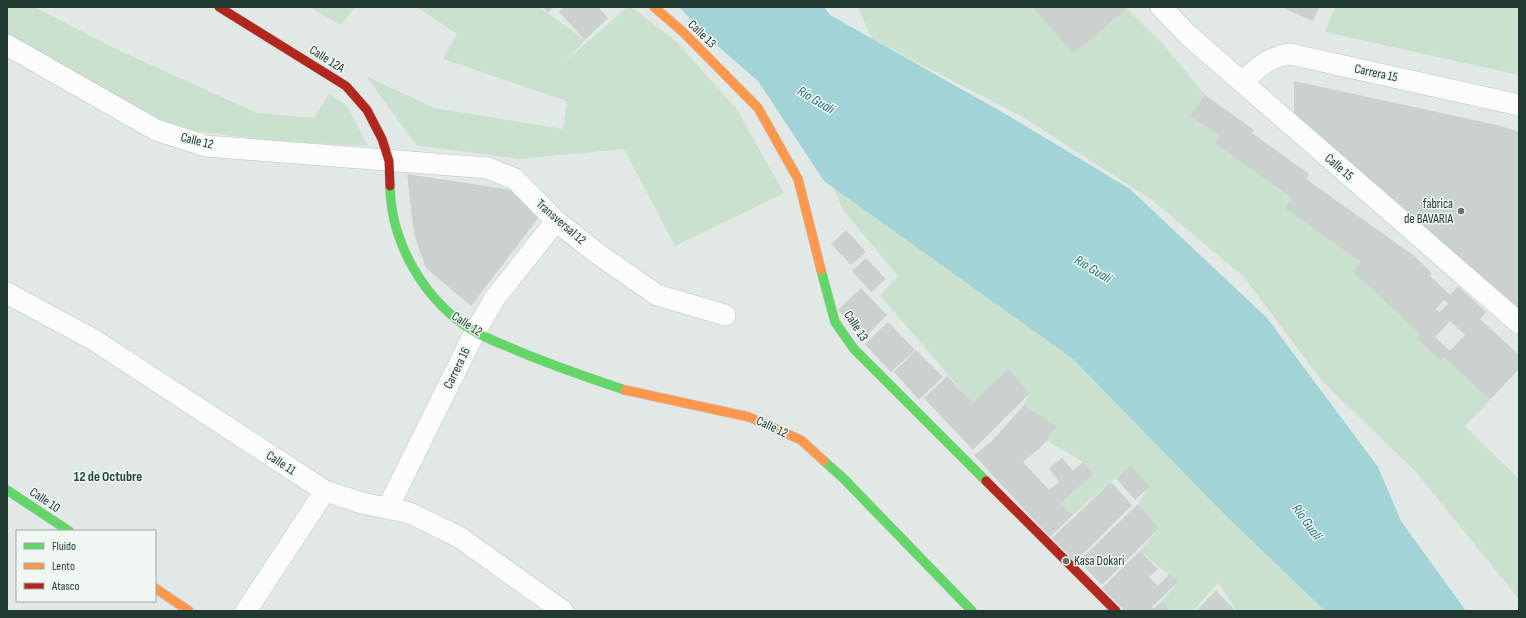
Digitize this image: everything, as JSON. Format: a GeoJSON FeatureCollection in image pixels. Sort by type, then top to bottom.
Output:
{"type":"FeatureCollection","features":[{"type":"Feature","properties":{"kind":"street","name":"Calle 12A"},"geometry":{"type":"LineString","coordinates":[[219,7],[346,86],[367,110],[382,139],[389,161]]}},
{"type":"Feature","properties":{"kind":"street","name":"Calle 13"},"geometry":{"type":"LineString","coordinates":[[654,7],[683,32],[758,108],[798,179],[835,322],[854,349],[1116,611]]}},
{"type":"Feature","properties":{"kind":"street","name":"Calle 15"},"geometry":{"type":"LineString","coordinates":[[1161,7],[1188,35],[1519,323]]}},
{"type":"Feature","properties":{"kind":"street","name":"Calle 12"},"geometry":{"type":"LineString","coordinates":[[7,45],[156,130],[206,146],[389,161],[390,201],[399,240],[417,276],[443,307],[475,332],[556,367],[636,394],[749,417],[801,440],[843,478],[972,611]]}},
{"type":"Feature","properties":{"kind":"street","name":"Carrera 15"},"geometry":{"type":"LineString","coordinates":[[1242,82],[1262,64],[1276,56],[1290,54],[1519,105]]}},
{"type":"Feature","properties":{"kind":"street","name":"Transversal 12"},"geometry":{"type":"LineString","coordinates":[[389,161],[488,168],[515,179],[556,221],[598,254],[657,294],[725,315]]}},
{"type":"Feature","properties":{"kind":"street","name":"Carrera 16"},"geometry":{"type":"LineString","coordinates":[[388,507],[475,332],[495,298],[556,221]]}},
{"type":"Feature","properties":{"kind":"street","name":"Calle 11"},"geometry":{"type":"LineString","coordinates":[[7,293],[94,340],[325,491],[362,503],[388,507],[410,513],[459,537],[563,611]]}},
{"type":"Feature","properties":{"kind":"street","name":"Calle 10"},"geometry":{"type":"LineString","coordinates":[[7,490],[67,530]]}},
{"type":"Feature","properties":{"kind":"street"},"geometry":{"type":"LineString","coordinates":[[246,611],[325,491]]}},
{"type":"Feature","properties":{"kind":"street"},"geometry":{"type":"LineString","coordinates":[[156,589],[189,611]]}},
{"type":"Feature","properties":{"kind":"green space"},"geometry":{"type":"Polygon","coordinates":[[[7,7],[34,7],[118,50],[257,113],[314,118],[329,93],[347,106],[368,146],[270,141],[166,127],[7,36],[7,7]]]}},
{"type":"Feature","properties":{"kind":"green space"},"geometry":{"type":"Polygon","coordinates":[[[314,7],[355,7],[341,25],[312,9],[314,7]]]}},
{"type":"Feature","properties":{"kind":"green space"},"geometry":{"type":"Polygon","coordinates":[[[417,7],[539,7],[585,40],[565,62],[627,7],[631,7],[677,42],[736,108],[784,193],[675,246],[624,149],[519,159],[416,145],[366,76],[434,108],[563,129],[567,101],[443,59],[457,34],[417,7]]]}},
{"type":"Feature","properties":{"kind":"green space"},"geometry":{"type":"Polygon","coordinates":[[[858,7],[1033,7],[1073,54],[1127,9],[1163,44],[1205,95],[1190,116],[1220,137],[1216,143],[1292,198],[1286,208],[1361,262],[1354,272],[1420,334],[1416,338],[1444,357],[1490,400],[1465,426],[1519,479],[1519,599],[1415,471],[1324,383],[1243,276],[1152,200],[1021,116],[872,39],[858,7]]]}},
{"type":"Feature","properties":{"kind":"green space"},"geometry":{"type":"Polygon","coordinates":[[[1335,7],[1519,7],[1519,75],[1325,32],[1335,7]]]}},
{"type":"Feature","properties":{"kind":"green space"},"geometry":{"type":"Polygon","coordinates":[[[832,186],[1073,359],[1221,511],[1325,611],[1237,611],[1218,583],[1193,611],[1171,611],[1162,601],[1178,582],[1140,551],[1159,528],[1138,504],[1149,486],[1130,465],[1073,515],[1061,503],[1094,474],[1083,462],[1046,440],[1057,426],[1024,405],[1029,393],[973,404],[880,295],[898,276],[843,210],[832,186]]]}},
{"type":"Feature","properties":{"kind":"water","name":"Río Gualí"},"geometry":{"type":"Polygon","coordinates":[[[679,7],[824,7],[830,15],[1009,116],[1130,189],[1267,318],[1378,467],[1401,521],[1466,611],[1325,611],[1221,511],[1073,359],[824,181],[758,81],[713,42],[679,7]]]}},
{"type":"Feature","properties":{"kind":"building"},"geometry":{"type":"Polygon","coordinates":[[[542,7],[553,7],[548,13],[542,7]]]}},
{"type":"Feature","properties":{"kind":"building"},"geometry":{"type":"Polygon","coordinates":[[[564,7],[598,7],[608,18],[585,40],[559,12],[564,7]]]}},
{"type":"Feature","properties":{"kind":"building"},"geometry":{"type":"Polygon","coordinates":[[[1033,7],[1125,7],[1127,9],[1073,54],[1033,7]]]}},
{"type":"Feature","properties":{"kind":"building"},"geometry":{"type":"Polygon","coordinates":[[[1281,7],[1319,7],[1313,21],[1281,7]]]}},
{"type":"Feature","properties":{"kind":"building","name":"fabrica de BAVARIA"},"geometry":{"type":"Polygon","coordinates":[[[1294,81],[1497,125],[1519,132],[1519,314],[1294,115],[1294,81]]]}},
{"type":"Feature","properties":{"kind":"building"},"geometry":{"type":"Polygon","coordinates":[[[1205,95],[1254,130],[1252,133],[1309,174],[1306,179],[1413,255],[1432,273],[1430,276],[1450,295],[1458,286],[1486,312],[1480,319],[1519,355],[1519,369],[1490,400],[1444,357],[1441,361],[1416,338],[1420,334],[1353,272],[1361,262],[1285,208],[1292,198],[1215,143],[1220,137],[1190,116],[1205,95]],[[1444,300],[1436,309],[1440,312],[1448,303],[1444,300]],[[1450,321],[1435,337],[1450,351],[1465,335],[1450,321]]]}},
{"type":"Feature","properties":{"kind":"building"},"geometry":{"type":"Polygon","coordinates":[[[407,174],[511,190],[539,217],[471,306],[426,268],[414,234],[407,174]]]}},
{"type":"Feature","properties":{"kind":"building"},"geometry":{"type":"Polygon","coordinates":[[[846,230],[866,252],[851,265],[831,244],[846,230]]]}},
{"type":"Feature","properties":{"kind":"building"},"geometry":{"type":"Polygon","coordinates":[[[866,258],[886,279],[871,292],[852,271],[866,258]]]}},
{"type":"Feature","properties":{"kind":"building"},"geometry":{"type":"Polygon","coordinates":[[[861,288],[887,315],[864,338],[838,310],[861,288]]]}},
{"type":"Feature","properties":{"kind":"building"},"geometry":{"type":"Polygon","coordinates":[[[888,322],[915,350],[891,372],[865,344],[888,322]]]}},
{"type":"Feature","properties":{"kind":"building"},"geometry":{"type":"Polygon","coordinates":[[[916,350],[943,377],[919,400],[894,372],[916,350]]]}},
{"type":"Feature","properties":{"kind":"building"},"geometry":{"type":"Polygon","coordinates":[[[1008,369],[1030,393],[973,450],[924,398],[947,376],[973,403],[1008,369]]]}},
{"type":"Feature","properties":{"kind":"building"},"geometry":{"type":"Polygon","coordinates":[[[1024,405],[1057,426],[1042,446],[1023,462],[1049,490],[1059,482],[1049,468],[1062,458],[1073,471],[1083,462],[1094,474],[1061,503],[1073,515],[1050,537],[974,455],[991,442],[1024,405]]]}},
{"type":"Feature","properties":{"kind":"building"},"geometry":{"type":"Polygon","coordinates":[[[1130,465],[1150,486],[1135,500],[1116,478],[1130,465]]]}},
{"type":"Feature","properties":{"kind":"building"},"geometry":{"type":"Polygon","coordinates":[[[1111,482],[1132,505],[1075,562],[1052,538],[1111,482]]]}},
{"type":"Feature","properties":{"kind":"building"},"geometry":{"type":"Polygon","coordinates":[[[1138,504],[1159,528],[1102,585],[1079,561],[1138,504]]]}},
{"type":"Feature","properties":{"kind":"building"},"geometry":{"type":"Polygon","coordinates":[[[1140,551],[1158,569],[1149,577],[1158,586],[1170,573],[1178,582],[1152,607],[1153,609],[1162,601],[1171,611],[1125,611],[1102,588],[1140,551]]]}},
{"type":"Feature","properties":{"kind":"building"},"geometry":{"type":"Polygon","coordinates":[[[1216,590],[1236,611],[1196,611],[1216,590]]]}},
{"type":"Feature","properties":{"kind":"traffic: fast"},"geometry":{"type":"LineString","coordinates":[[390,186],[392,208],[397,229],[404,250],[414,270],[426,288],[441,305],[457,319],[475,332],[525,354],[625,390]]}},
{"type":"Feature","properties":{"kind":"traffic: fast"},"geometry":{"type":"LineString","coordinates":[[821,270],[835,322],[854,349],[986,481]]}},
{"type":"Feature","properties":{"kind":"traffic: fast"},"geometry":{"type":"LineString","coordinates":[[824,461],[843,478],[972,611]]}},
{"type":"Feature","properties":{"kind":"traffic: fast"},"geometry":{"type":"LineString","coordinates":[[7,490],[67,530]]}},
{"type":"Feature","properties":{"kind":"traffic: slow"},"geometry":{"type":"LineString","coordinates":[[654,7],[683,32],[758,108],[798,179],[821,270]]}},
{"type":"Feature","properties":{"kind":"traffic: slow"},"geometry":{"type":"LineString","coordinates":[[625,390],[749,417],[801,440],[824,461]]}},
{"type":"Feature","properties":{"kind":"traffic: slow"},"geometry":{"type":"LineString","coordinates":[[156,589],[189,611]]}},
{"type":"Feature","properties":{"kind":"traffic: jam"},"geometry":{"type":"LineString","coordinates":[[219,7],[346,86],[367,110],[382,139],[389,161],[390,186]]}},
{"type":"Feature","properties":{"kind":"traffic: jam"},"geometry":{"type":"LineString","coordinates":[[986,481],[1116,611]]}},
{"type":"Feature","properties":{"kind":"place","name":"fabrica de BAVARIA"},"geometry":{"type":"Point","coordinates":[1461,211]}},
{"type":"Feature","properties":{"kind":"place","name":"Kasa Dokari"},"geometry":{"type":"Point","coordinates":[1066,561]}},
{"type":"Feature","properties":{"kind":"district","name":"12 de Octubre"},"geometry":{"type":"Point","coordinates":[108,476]}}]}
